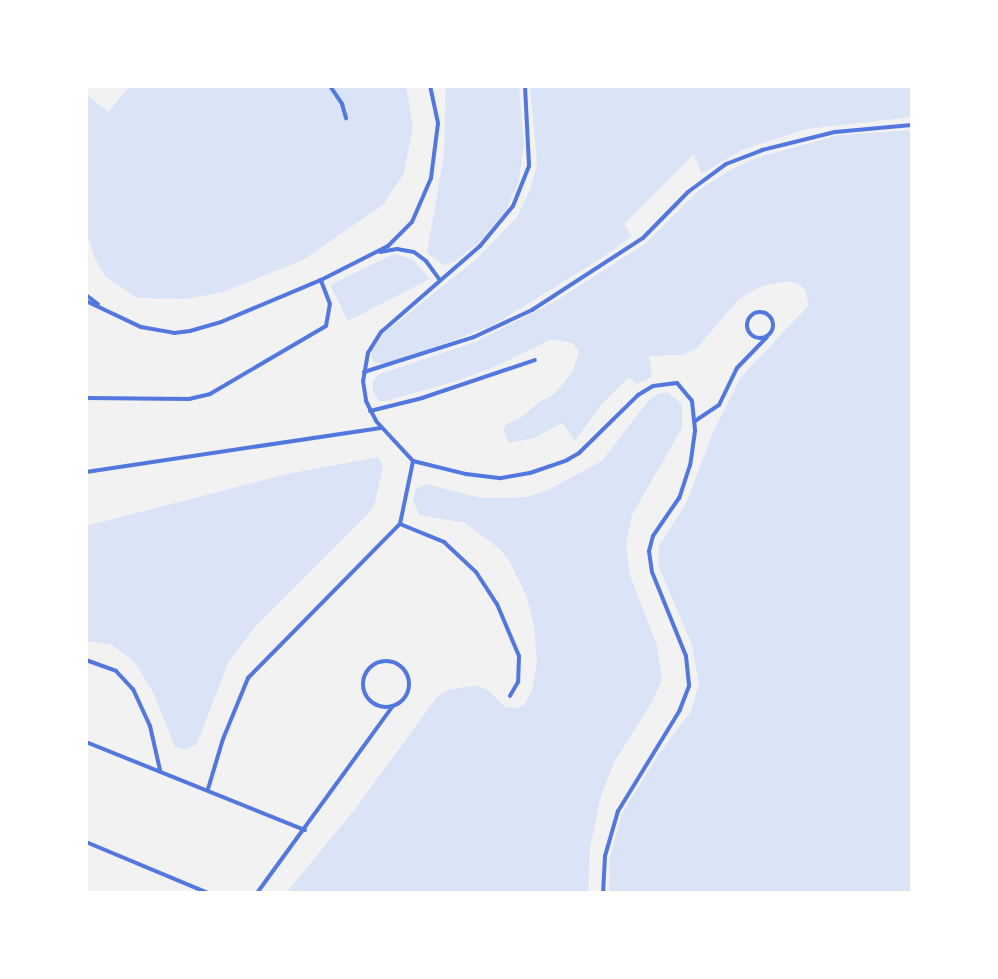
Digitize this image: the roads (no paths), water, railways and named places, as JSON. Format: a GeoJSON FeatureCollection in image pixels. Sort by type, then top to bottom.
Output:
{"type":"FeatureCollection","features":[{"type":"Feature","properties":{"kind":"street"},"geometry":{"type":"LineString","coordinates":[[330,86],[342,104],[346,118]]}},
{"type":"Feature","properties":{"kind":"street"},"geometry":{"type":"LineString","coordinates":[[86,295],[141,327],[182,332],[221,322],[321,280],[382,249],[412,222],[431,178],[438,123],[430,86]]}},
{"type":"Feature","properties":{"kind":"street"},"geometry":{"type":"LineString","coordinates":[[525,86],[530,148],[523,187],[497,228],[381,332],[368,353],[364,372],[370,412],[381,428],[413,461],[482,477],[500,478],[530,473],[579,452],[638,395],[668,382],[676,383],[686,392],[694,407],[695,421],[690,465],[682,490],[669,515],[653,536],[648,551],[652,572],[686,656],[689,686],[680,710],[618,812],[605,856],[603,893]]}},
{"type":"Feature","properties":{"kind":"street"},"geometry":{"type":"LineString","coordinates":[[364,372],[474,337],[532,310],[643,238],[688,192],[726,164],[762,150],[835,132],[912,125]]}},
{"type":"Feature","properties":{"kind":"street"},"geometry":{"type":"LineString","coordinates":[[366,258],[391,249],[409,251],[426,261],[440,280]]}},
{"type":"Feature","properties":{"kind":"street"},"geometry":{"type":"LineString","coordinates":[[86,398],[189,399],[210,394],[326,326],[330,304],[321,280]]}},
{"type":"Feature","properties":{"kind":"street"},"geometry":{"type":"LineString","coordinates":[[86,301],[102,306]]}},
{"type":"Feature","properties":{"kind":"street"},"geometry":{"type":"LineString","coordinates":[[695,421],[719,405],[737,368],[767,337],[772,330],[773,321],[767,314],[755,313],[747,323],[748,331],[758,339],[767,337]]}},
{"type":"Feature","properties":{"kind":"street"},"geometry":{"type":"LineString","coordinates":[[370,412],[422,398],[535,360]]}},
{"type":"Feature","properties":{"kind":"street"},"geometry":{"type":"LineString","coordinates":[[86,472],[381,428]]}},
{"type":"Feature","properties":{"kind":"street"},"geometry":{"type":"LineString","coordinates":[[208,789],[223,739],[248,678],[400,524],[413,461]]}},
{"type":"Feature","properties":{"kind":"street"},"geometry":{"type":"LineString","coordinates":[[400,524],[444,542],[476,572],[497,604],[519,656],[518,682],[510,696]]}},
{"type":"Feature","properties":{"kind":"street"},"geometry":{"type":"LineString","coordinates":[[86,660],[116,671],[133,689],[151,732],[160,770]]}},
{"type":"Feature","properties":{"kind":"street"},"geometry":{"type":"LineString","coordinates":[[257,893],[306,830],[392,707],[407,694],[408,678],[399,665],[380,662],[366,672],[363,688],[375,705],[392,707]]}},
{"type":"Feature","properties":{"kind":"street"},"geometry":{"type":"LineString","coordinates":[[86,742],[208,789],[306,830]]}},
{"type":"Feature","properties":{"kind":"street"},"geometry":{"type":"LineString","coordinates":[[86,842],[208,893]]}}]}
